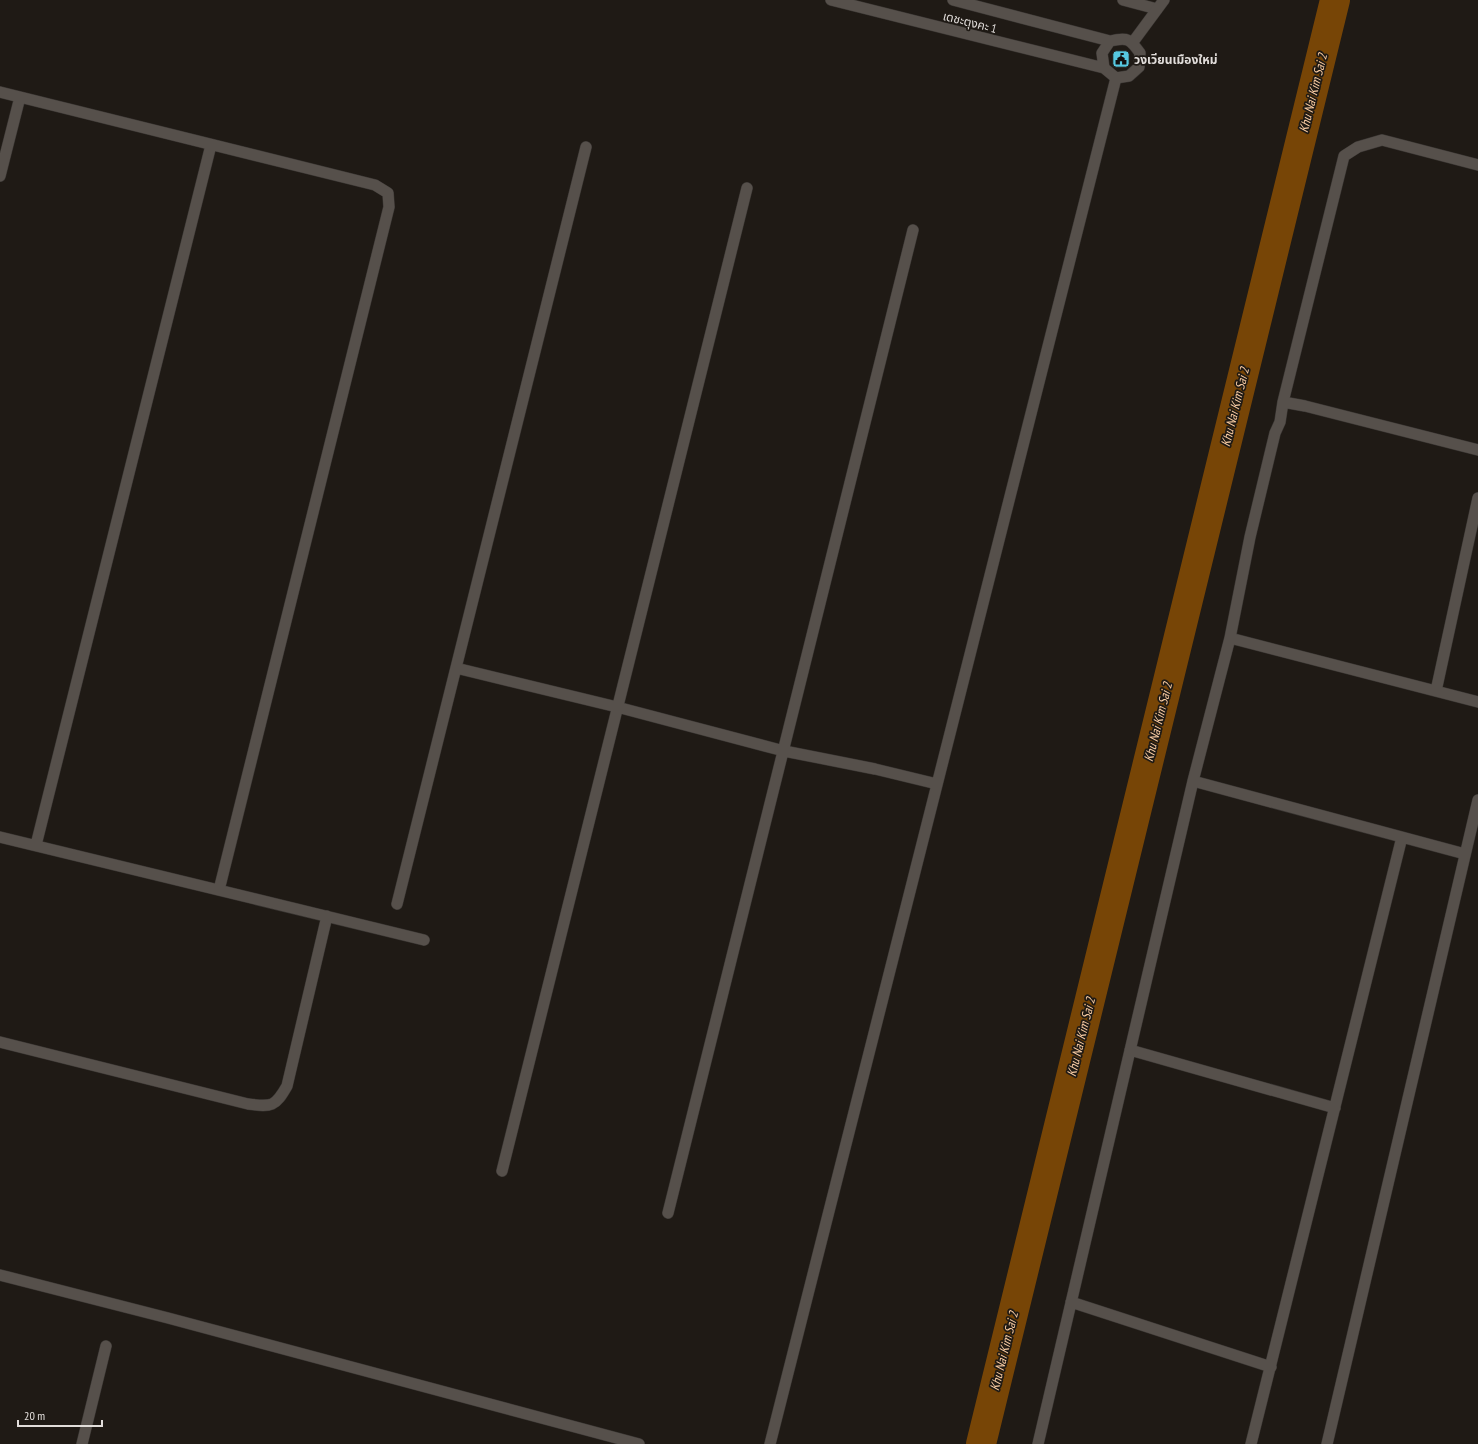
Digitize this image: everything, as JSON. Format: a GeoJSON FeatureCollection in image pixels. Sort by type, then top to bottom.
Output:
{"type":"FeatureCollection","features":[{"type":"Feature","properties":{"kind":"street","name":"เดชะตุงคะ 1"},"geometry":{"type":"LineString","coordinates":[[831,0],[1104,68]]}},
{"type":"Feature","properties":{"kind":"street","name":"เดชะตุงคะ 1"},"geometry":{"type":"LineString","coordinates":[[953,0],[977,3],[1110,41]]}},
{"type":"Feature","properties":{"kind":"street"},"geometry":{"type":"LineString","coordinates":[[1123,0],[1157,9]]}},
{"type":"Feature","properties":{"kind":"street"},"geometry":{"type":"LineString","coordinates":[[1132,42],[1164,0]]}},
{"type":"Feature","properties":{"kind":"street"},"geometry":{"type":"LineString","coordinates":[[1122,38],[1132,42],[1140,53],[1139,67],[1129,76],[1116,78],[1104,68],[1102,53],[1110,41],[1122,38]]}},
{"type":"Feature","properties":{"kind":"street"},"geometry":{"type":"LineString","coordinates":[[770,1444],[1116,78]]}},
{"type":"Feature","properties":{"kind":"street"},"geometry":{"type":"LineString","coordinates":[[0,92],[376,185],[388,194],[389,207],[220,890]]}},
{"type":"Feature","properties":{"kind":"street"},"geometry":{"type":"LineString","coordinates":[[0,176],[20,97]]}},
{"type":"Feature","properties":{"kind":"street"},"geometry":{"type":"LineString","coordinates":[[1038,1444],[1193,781],[1230,638],[1250,536],[1275,433],[1280,422],[1283,402],[1344,156],[1358,147],[1382,140],[1478,165]]}},
{"type":"Feature","properties":{"kind":"street"},"geometry":{"type":"LineString","coordinates":[[36,845],[211,145]]}},
{"type":"Feature","properties":{"kind":"street"},"geometry":{"type":"LineString","coordinates":[[397,904],[586,147]]}},
{"type":"Feature","properties":{"kind":"street"},"geometry":{"type":"LineString","coordinates":[[502,1171],[747,188]]}},
{"type":"Feature","properties":{"kind":"street"},"geometry":{"type":"LineString","coordinates":[[668,1213],[913,230]]}},
{"type":"Feature","properties":{"kind":"street"},"geometry":{"type":"LineString","coordinates":[[1283,402],[1305,406],[1478,450]]}},
{"type":"Feature","properties":{"kind":"street"},"geometry":{"type":"LineString","coordinates":[[1436,691],[1478,498]]}},
{"type":"Feature","properties":{"kind":"street"},"geometry":{"type":"LineString","coordinates":[[1230,638],[1478,702]]}},
{"type":"Feature","properties":{"kind":"street"},"geometry":{"type":"LineString","coordinates":[[456,668],[617,707],[784,750],[937,784]]}},
{"type":"Feature","properties":{"kind":"street"},"geometry":{"type":"LineString","coordinates":[[1193,781],[1465,854]]}},
{"type":"Feature","properties":{"kind":"street"},"geometry":{"type":"LineString","coordinates":[[1326,1444],[1478,800]]}},
{"type":"Feature","properties":{"kind":"street"},"geometry":{"type":"LineString","coordinates":[[0,837],[424,940]]}},
{"type":"Feature","properties":{"kind":"street"},"geometry":{"type":"LineString","coordinates":[[1252,1444],[1270,1366],[1402,838]]}},
{"type":"Feature","properties":{"kind":"street"},"geometry":{"type":"LineString","coordinates":[[0,1042],[248,1104],[267,1106],[278,1101],[286,1086],[328,916]]}},
{"type":"Feature","properties":{"kind":"street"},"geometry":{"type":"LineString","coordinates":[[1130,1050],[1335,1108]]}},
{"type":"Feature","properties":{"kind":"street"},"geometry":{"type":"LineString","coordinates":[[0,1276],[176,1320],[639,1444]]}},
{"type":"Feature","properties":{"kind":"street"},"geometry":{"type":"LineString","coordinates":[[1071,1302],[1270,1366]]}},
{"type":"Feature","properties":{"kind":"street"},"geometry":{"type":"LineString","coordinates":[[82,1444],[106,1346]]}},
{"type":"Feature","properties":{"kind":"waterway","name":"Khu Nai Kim Sai 2"},"geometry":{"type":"LineString","coordinates":[[981,1444],[1335,0]]}},
{"type":"Feature","properties":{"kind":"place","name":"วงเวียนเมืองใหม่"},"geometry":{"type":"Point","coordinates":[1121,59]}}]}
